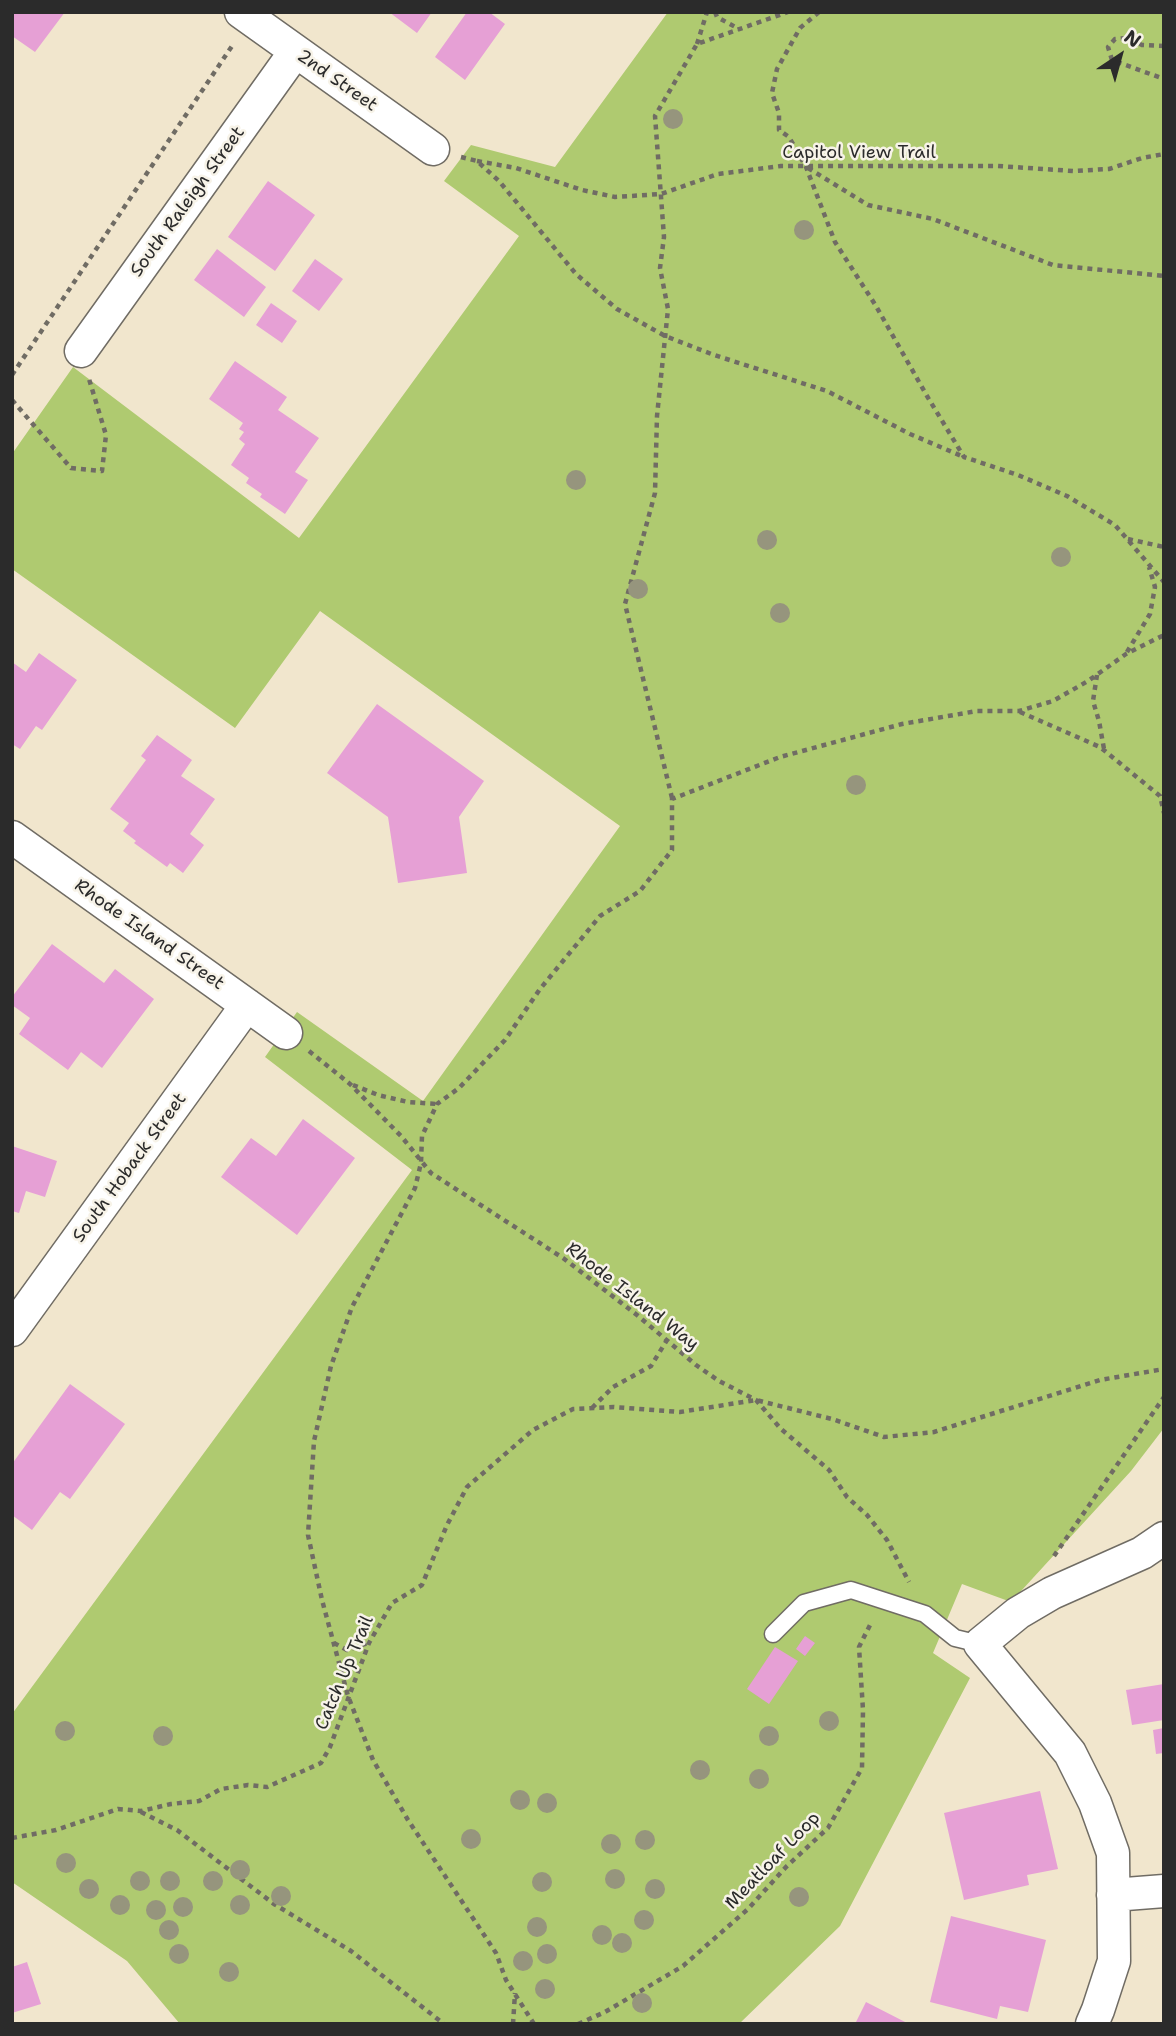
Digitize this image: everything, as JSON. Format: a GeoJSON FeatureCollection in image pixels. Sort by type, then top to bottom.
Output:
{"type":"FeatureCollection","features":[{"type":"Feature","properties":{"kind":"street","name":"2nd Street"},"geometry":{"type":"LineString","coordinates":[[246,16],[433,149]]}},
{"type":"Feature","properties":{"kind":"street","name":"South Raleigh Street"},"geometry":{"type":"LineString","coordinates":[[81,351],[295,52]]}},
{"type":"Feature","properties":{"kind":"street","name":"Rhode Island Street"},"geometry":{"type":"LineString","coordinates":[[12,837],[286,1033]]}},
{"type":"Feature","properties":{"kind":"street","name":"South Hoback Street"},"geometry":{"type":"LineString","coordinates":[[14,1323],[247,1005]]}},
{"type":"Feature","properties":{"kind":"street"},"geometry":{"type":"LineString","coordinates":[[1092,2024],[1114,1961],[1113,1853],[1095,1803],[1070,1753],[980,1644],[1018,1613],[1052,1594],[1142,1553],[1164,1538]]}},
{"type":"Feature","properties":{"kind":"street"},"geometry":{"type":"LineString","coordinates":[[1113,1895],[1164,1891]]}},
{"type":"Feature","properties":{"kind":"lane"},"geometry":{"type":"LineString","coordinates":[[773,1634],[804,1603],[851,1590],[925,1614],[955,1638],[980,1644]]}},
{"type":"Feature","properties":{"kind":"path"},"geometry":{"type":"LineString","coordinates":[[534,2024],[506,1980],[496,1954],[389,1790],[373,1760],[348,1696],[308,1535],[314,1441],[341,1335],[352,1307],[415,1188],[421,1163],[422,1136],[437,1104],[459,1088],[505,1040],[540,989],[600,916],[640,891],[672,850],[672,799],[625,604],[655,493],[657,416],[668,309],[660,268],[664,237],[655,116],[697,44],[707,12]]}},
{"type":"Feature","properties":{"kind":"path"},"geometry":{"type":"LineString","coordinates":[[715,12],[724,22],[741,29]]}},
{"type":"Feature","properties":{"kind":"path"},"geometry":{"type":"LineString","coordinates":[[697,44],[788,12]]}},
{"type":"Feature","properties":{"kind":"path"},"geometry":{"type":"LineString","coordinates":[[819,12],[800,28],[777,69],[772,93],[779,113],[779,130],[789,136],[806,167],[835,242],[876,306],[964,457]]}},
{"type":"Feature","properties":{"kind":"path"},"geometry":{"type":"LineString","coordinates":[[12,375],[246,16]]}},
{"type":"Feature","properties":{"kind":"path"},"geometry":{"type":"LineString","coordinates":[[1164,46],[1142,45],[1128,38],[1115,39],[1108,47],[1112,60],[1164,79]]}},
{"type":"Feature","properties":{"kind":"path","name":"Capitol View Trail"},"geometry":{"type":"LineString","coordinates":[[433,149],[516,168],[582,190],[615,197],[661,194],[718,174],[781,166],[998,166],[1073,171],[1110,169],[1164,153]]}},
{"type":"Feature","properties":{"kind":"path"},"geometry":{"type":"LineString","coordinates":[[477,161],[499,180],[576,274],[617,309],[665,336],[713,355],[827,391],[911,434],[1068,496],[1115,525],[1164,582]]}},
{"type":"Feature","properties":{"kind":"path"},"geometry":{"type":"LineString","coordinates":[[806,167],[868,205],[933,219],[1053,265],[1164,276]]}},
{"type":"Feature","properties":{"kind":"path"},"geometry":{"type":"LineString","coordinates":[[12,400],[71,468],[102,471],[106,435],[81,351]]}},
{"type":"Feature","properties":{"kind":"path"},"geometry":{"type":"LineString","coordinates":[[1127,539],[1164,547]]}},
{"type":"Feature","properties":{"kind":"path"},"geometry":{"type":"LineString","coordinates":[[1126,654],[1150,614],[1156,587],[1147,563]]}},
{"type":"Feature","properties":{"kind":"path"},"geometry":{"type":"LineString","coordinates":[[672,799],[779,757],[902,724],[977,711],[1019,711],[1053,701],[1126,654],[1164,635]]}},
{"type":"Feature","properties":{"kind":"path"},"geometry":{"type":"LineString","coordinates":[[1097,674],[1093,701],[1104,751]]}},
{"type":"Feature","properties":{"kind":"path"},"geometry":{"type":"LineString","coordinates":[[1019,711],[1104,751],[1160,796],[1164,813]]}},
{"type":"Feature","properties":{"kind":"path","name":"Rhode Island Way"},"geometry":{"type":"LineString","coordinates":[[286,1033],[350,1084],[401,1136],[431,1173],[563,1258],[719,1381],[756,1400],[781,1429],[829,1470],[847,1497],[867,1515],[887,1540],[925,1614]]}},
{"type":"Feature","properties":{"kind":"path"},"geometry":{"type":"LineString","coordinates":[[350,1084],[398,1100],[437,1104]]}},
{"type":"Feature","properties":{"kind":"path"},"geometry":{"type":"LineString","coordinates":[[592,1408],[613,1387],[651,1366],[667,1340]]}},
{"type":"Feature","properties":{"kind":"path"},"geometry":{"type":"LineString","coordinates":[[756,1400],[832,1419],[884,1437],[934,1432],[1100,1380],[1164,1369]]}},
{"type":"Feature","properties":{"kind":"path"},"geometry":{"type":"LineString","coordinates":[[1052,1594],[1049,1563],[1164,1397]]}},
{"type":"Feature","properties":{"kind":"path","name":"Catch Up Trail"},"geometry":{"type":"LineString","coordinates":[[12,1838],[56,1830],[118,1809],[141,1811],[199,1801],[221,1789],[248,1785],[267,1787],[321,1763],[330,1747],[369,1643],[392,1603],[422,1585],[447,1525],[467,1487],[533,1430],[573,1409],[614,1407],[680,1412],[756,1400]]}},
{"type":"Feature","properties":{"kind":"path","name":"Meatloaf Loop"},"geometry":{"type":"LineString","coordinates":[[578,2024],[605,2012],[683,1966],[748,1909],[786,1867],[828,1828],[862,1768],[863,1710],[859,1647],[877,1610],[925,1614]]}},
{"type":"Feature","properties":{"kind":"path"},"geometry":{"type":"LineString","coordinates":[[333,1643],[347,1650],[369,1643]]}},
{"type":"Feature","properties":{"kind":"path"},"geometry":{"type":"LineString","coordinates":[[141,1811],[177,1830],[274,1904],[351,1951],[444,2024]]}},
{"type":"Feature","properties":{"kind":"path"},"geometry":{"type":"LineString","coordinates":[[513,2024],[515,1993]]}},
{"type":"Feature","properties":{"kind":"green space"},"geometry":{"type":"Polygon","coordinates":[[[668,12],[1164,12],[1164,1428],[1131,1471],[1011,1602],[962,1584],[933,1653],[970,1678],[840,1926],[739,2024],[180,2024],[127,1961],[12,1882],[12,1714],[412,1170],[265,1057],[297,1012],[423,1101],[620,826],[320,611],[235,728],[12,569],[12,454],[73,367],[299,538],[519,236],[444,181],[471,145],[555,167],[668,12]]]}},
{"type":"Feature","properties":{"kind":"building"},"geometry":{"type":"Polygon","coordinates":[[[12,12],[65,12],[35,52],[12,36],[12,12]]]}},
{"type":"Feature","properties":{"kind":"building"},"geometry":{"type":"Polygon","coordinates":[[[389,12],[432,12],[417,33],[389,12]]]}},
{"type":"Feature","properties":{"kind":"building"},"geometry":{"type":"Polygon","coordinates":[[[467,12],[489,12],[505,24],[465,80],[435,57],[467,12]]]}},
{"type":"Feature","properties":{"kind":"building"},"geometry":{"type":"Polygon","coordinates":[[[268,181],[315,215],[275,271],[228,237],[268,181]]]}},
{"type":"Feature","properties":{"kind":"building"},"geometry":{"type":"Polygon","coordinates":[[[217,249],[266,287],[244,317],[194,280],[217,249]]]}},
{"type":"Feature","properties":{"kind":"building"},"geometry":{"type":"Polygon","coordinates":[[[315,259],[343,279],[319,311],[292,291],[315,259]]]}},
{"type":"Feature","properties":{"kind":"building"},"geometry":{"type":"Polygon","coordinates":[[[271,303],[297,321],[282,343],[256,325],[271,303]]]}},
{"type":"Feature","properties":{"kind":"building"},"geometry":{"type":"Polygon","coordinates":[[[235,361],[287,397],[278,410],[319,438],[295,472],[308,480],[285,514],[260,497],[262,494],[246,483],[249,478],[231,465],[245,444],[239,439],[244,432],[239,429],[243,423],[209,399],[235,361]]]}},
{"type":"Feature","properties":{"kind":"building"},"geometry":{"type":"Polygon","coordinates":[[[39,653],[77,680],[42,730],[36,726],[20,749],[12,744],[12,662],[26,672],[39,653]]]}},
{"type":"Feature","properties":{"kind":"building"},"geometry":{"type":"Polygon","coordinates":[[[377,704],[484,781],[459,817],[467,873],[398,883],[388,817],[327,773],[377,704]]]}},
{"type":"Feature","properties":{"kind":"building"},"geometry":{"type":"Polygon","coordinates":[[[157,735],[192,760],[181,776],[215,799],[190,834],[204,845],[183,873],[170,863],[167,867],[134,843],[136,841],[123,831],[129,823],[110,809],[146,760],[141,756],[157,735]]]}},
{"type":"Feature","properties":{"kind":"building"},"geometry":{"type":"Polygon","coordinates":[[[52,944],[104,983],[115,969],[154,999],[102,1068],[81,1052],[68,1070],[19,1034],[30,1018],[12,1005],[12,997],[52,944]]]}},
{"type":"Feature","properties":{"kind":"building"},"geometry":{"type":"Polygon","coordinates":[[[303,1119],[355,1158],[297,1235],[221,1177],[251,1138],[276,1156],[303,1119]]]}},
{"type":"Feature","properties":{"kind":"building"},"geometry":{"type":"Polygon","coordinates":[[[12,1146],[57,1161],[45,1197],[26,1191],[19,1213],[12,1211],[12,1146]]]}},
{"type":"Feature","properties":{"kind":"building"},"geometry":{"type":"Polygon","coordinates":[[[70,1384],[125,1424],[70,1499],[60,1492],[32,1530],[12,1515],[12,1464],[70,1384]]]}},
{"type":"Feature","properties":{"kind":"building"},"geometry":{"type":"Polygon","coordinates":[[[805,1636],[815,1643],[805,1656],[796,1649],[805,1636]]]}},
{"type":"Feature","properties":{"kind":"building"},"geometry":{"type":"Polygon","coordinates":[[[775,1647],[798,1661],[769,1704],[747,1689],[775,1647]]]}},
{"type":"Feature","properties":{"kind":"building"},"geometry":{"type":"Polygon","coordinates":[[[1164,1684],[1164,1720],[1132,1725],[1126,1690],[1164,1684]]]}},
{"type":"Feature","properties":{"kind":"building"},"geometry":{"type":"Polygon","coordinates":[[[1164,1728],[1164,1753],[1156,1754],[1153,1730],[1164,1728]]]}},
{"type":"Feature","properties":{"kind":"building"},"geometry":{"type":"Polygon","coordinates":[[[1040,1791],[1058,1869],[1027,1875],[1029,1885],[964,1900],[944,1813],[1040,1791]]]}},
{"type":"Feature","properties":{"kind":"building"},"geometry":{"type":"Polygon","coordinates":[[[951,1916],[1046,1940],[1028,2012],[1000,2006],[997,2019],[930,2002],[951,1916]]]}},
{"type":"Feature","properties":{"kind":"building"},"geometry":{"type":"Polygon","coordinates":[[[27,1962],[41,2004],[12,2013],[12,1967],[27,1962]]]}},
{"type":"Feature","properties":{"kind":"building"},"geometry":{"type":"Polygon","coordinates":[[[866,2002],[909,2024],[855,2024],[866,2002]]]}}]}
